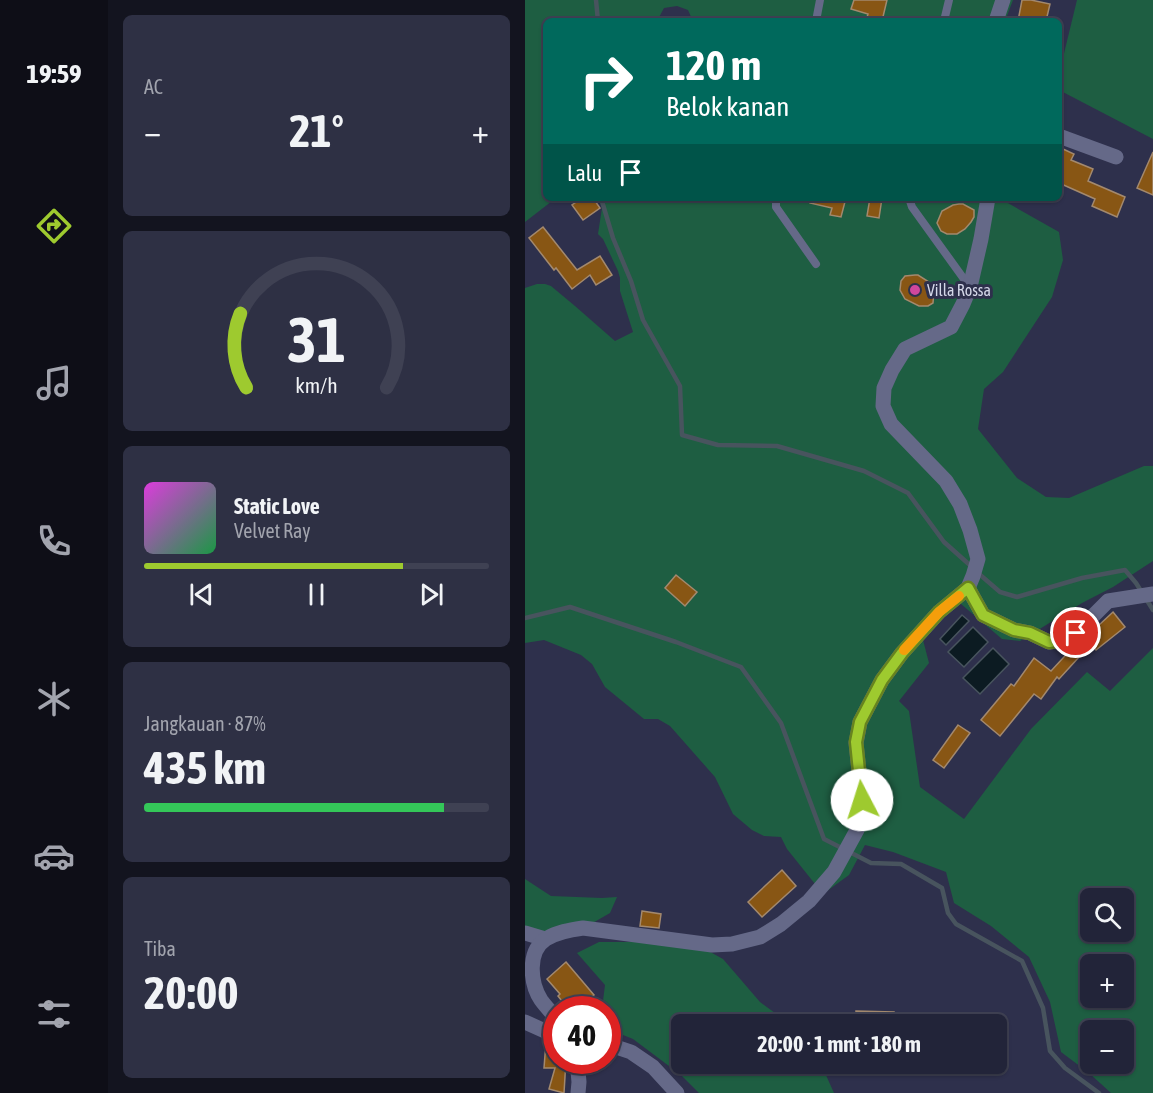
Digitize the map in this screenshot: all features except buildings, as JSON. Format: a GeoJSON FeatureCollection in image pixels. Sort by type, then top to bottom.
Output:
{"type":"FeatureCollection","features":[{"type":"Feature","properties":{"kind":"street"},"geometry":{"type":"LineString","coordinates":[[997,18],[1003,0]]}},
{"type":"Feature","properties":{"kind":"street"},"geometry":{"type":"LineString","coordinates":[[1062,137],[1116,158]]}},
{"type":"Feature","properties":{"kind":"street"},"geometry":{"type":"LineString","coordinates":[[543,1003],[534,985],[533,960],[538,947],[545,939],[565,931],[583,928],[712,945],[732,944],[760,936],[781,924],[809,901],[834,872],[857,830],[862,800],[856,742],[860,722],[882,680],[902,653],[939,612],[971,582],[978,559],[960,504],[945,481],[891,424],[883,406],[884,388],[905,349],[951,327],[963,304],[970,287],[988,201]]}},
{"type":"Feature","properties":{"kind":"street"},"geometry":{"type":"LineString","coordinates":[[971,582],[983,615],[1014,630],[1030,633],[1049,642],[1063,640],[1076,633],[1108,602],[1153,594]]}},
{"type":"Feature","properties":{"kind":"street"},"geometry":{"type":"LineString","coordinates":[[525,933],[545,939]]}},
{"type":"Feature","properties":{"kind":"street"},"geometry":{"type":"LineString","coordinates":[[525,1022],[543,1030]]}},
{"type":"Feature","properties":{"kind":"street"},"geometry":{"type":"LineString","coordinates":[[621,1049],[631,1052],[653,1067],[677,1093]]}},
{"type":"Feature","properties":{"kind":"street"},"geometry":{"type":"LineString","coordinates":[[577,1093],[578,1074]]}},
{"type":"Feature","properties":{"kind":"lane"},"geometry":{"type":"LineString","coordinates":[[817,18],[820,0]]}},
{"type":"Feature","properties":{"kind":"lane"},"geometry":{"type":"LineString","coordinates":[[945,18],[949,0]]}},
{"type":"Feature","properties":{"kind":"lane"},"geometry":{"type":"LineString","coordinates":[[776,201],[776,207],[816,264]]}},
{"type":"Feature","properties":{"kind":"lane"},"geometry":{"type":"LineString","coordinates":[[910,201],[970,287]]}},
{"type":"Feature","properties":{"kind":"green space"},"geometry":{"type":"Polygon","coordinates":[[[525,0],[1013,0],[1006,18],[692,18],[688,10],[677,6],[664,8],[659,18],[543,18],[543,201],[552,201],[525,222],[525,0]]]}},
{"type":"Feature","properties":{"kind":"green space"},"geometry":{"type":"Polygon","coordinates":[[[1077,0],[1153,0],[1153,139],[1062,92],[1062,62],[1077,0]]]}},
{"type":"Feature","properties":{"kind":"green space"},"geometry":{"type":"Polygon","coordinates":[[[599,201],[1004,201],[1059,232],[1063,260],[1052,297],[1003,372],[984,389],[978,429],[1017,478],[1046,497],[1069,498],[1144,466],[1153,466],[1153,561],[1020,641],[1002,639],[961,604],[951,606],[922,636],[929,663],[899,701],[909,711],[920,787],[964,819],[1031,729],[1087,672],[1110,691],[1153,648],[1153,1093],[1111,1093],[1090,1074],[1134,1074],[1134,1020],[1080,1020],[1080,1066],[1061,1052],[1050,1002],[1029,957],[991,926],[954,903],[946,872],[893,852],[865,845],[849,875],[823,894],[787,849],[781,837],[764,836],[752,830],[733,814],[715,777],[670,726],[658,719],[644,719],[605,687],[592,664],[581,655],[544,640],[525,643],[525,288],[537,284],[551,286],[615,341],[633,332],[620,291],[618,271],[603,239],[598,234],[602,208],[599,201]]]}},
{"type":"Feature","properties":{"kind":"green space"},"geometry":{"type":"Polygon","coordinates":[[[525,879],[551,896],[617,897],[610,913],[584,928],[553,936],[525,929],[525,879]]]}},
{"type":"Feature","properties":{"kind":"green space"},"geometry":{"type":"Polygon","coordinates":[[[599,942],[692,942],[723,959],[760,1002],[776,1014],[671,1014],[671,1068],[633,1039],[621,1034],[621,996],[604,996],[605,985],[577,953],[599,942]]]}},
{"type":"Feature","properties":{"kind":"green space"},"geometry":{"type":"Polygon","coordinates":[[[825,1074],[834,1093],[699,1093],[681,1075],[825,1074]]]}},
{"type":"Feature","properties":{"kind":"shaded area"},"geometry":{"type":"Polygon","coordinates":[[[962,615],[969,621],[946,645],[940,639],[962,615]]]}},
{"type":"Feature","properties":{"kind":"shaded area"},"geometry":{"type":"Polygon","coordinates":[[[973,627],[988,642],[964,667],[948,652],[973,627]]]}},
{"type":"Feature","properties":{"kind":"shaded area"},"geometry":{"type":"Polygon","coordinates":[[[993,648],[1009,664],[980,694],[963,678],[993,648]]]}},
{"type":"Feature","properties":{"kind":"waterway"},"geometry":{"type":"LineString","coordinates":[[596,0],[598,18]]}},
{"type":"Feature","properties":{"kind":"waterway"},"geometry":{"type":"LineString","coordinates":[[602,201],[643,320],[680,386],[682,435],[718,445],[777,446],[864,471],[908,493],[944,542],[972,567]]}},
{"type":"Feature","properties":{"kind":"waterway"},"geometry":{"type":"LineString","coordinates":[[978,573],[1000,592],[1017,597],[1082,578],[1125,570],[1153,610]]}},
{"type":"Feature","properties":{"kind":"waterway"},"geometry":{"type":"LineString","coordinates":[[525,618],[570,607],[676,642],[741,667],[781,723],[824,839],[871,863],[901,864],[942,888],[948,913],[956,924],[1022,961],[1043,1008],[1050,1051],[1065,1068],[1099,1093]]}},
{"type":"Feature","properties":{"kind":"slow traffic"},"geometry":{"type":"LineString","coordinates":[[904,650],[939,612],[959,596]]}},
{"type":"Feature","properties":{"kind":"place","name":"Villa Rossa"},"geometry":{"type":"Point","coordinates":[915,290]}},
{"type":"Feature","properties":{"kind":"route"},"geometry":{"type":"LineString","coordinates":[[862,800],[856,742],[860,722],[882,680],[902,653],[939,612],[968,588],[983,615],[1014,630],[1030,633],[1049,642],[1063,640],[1076,633]]}}]}
